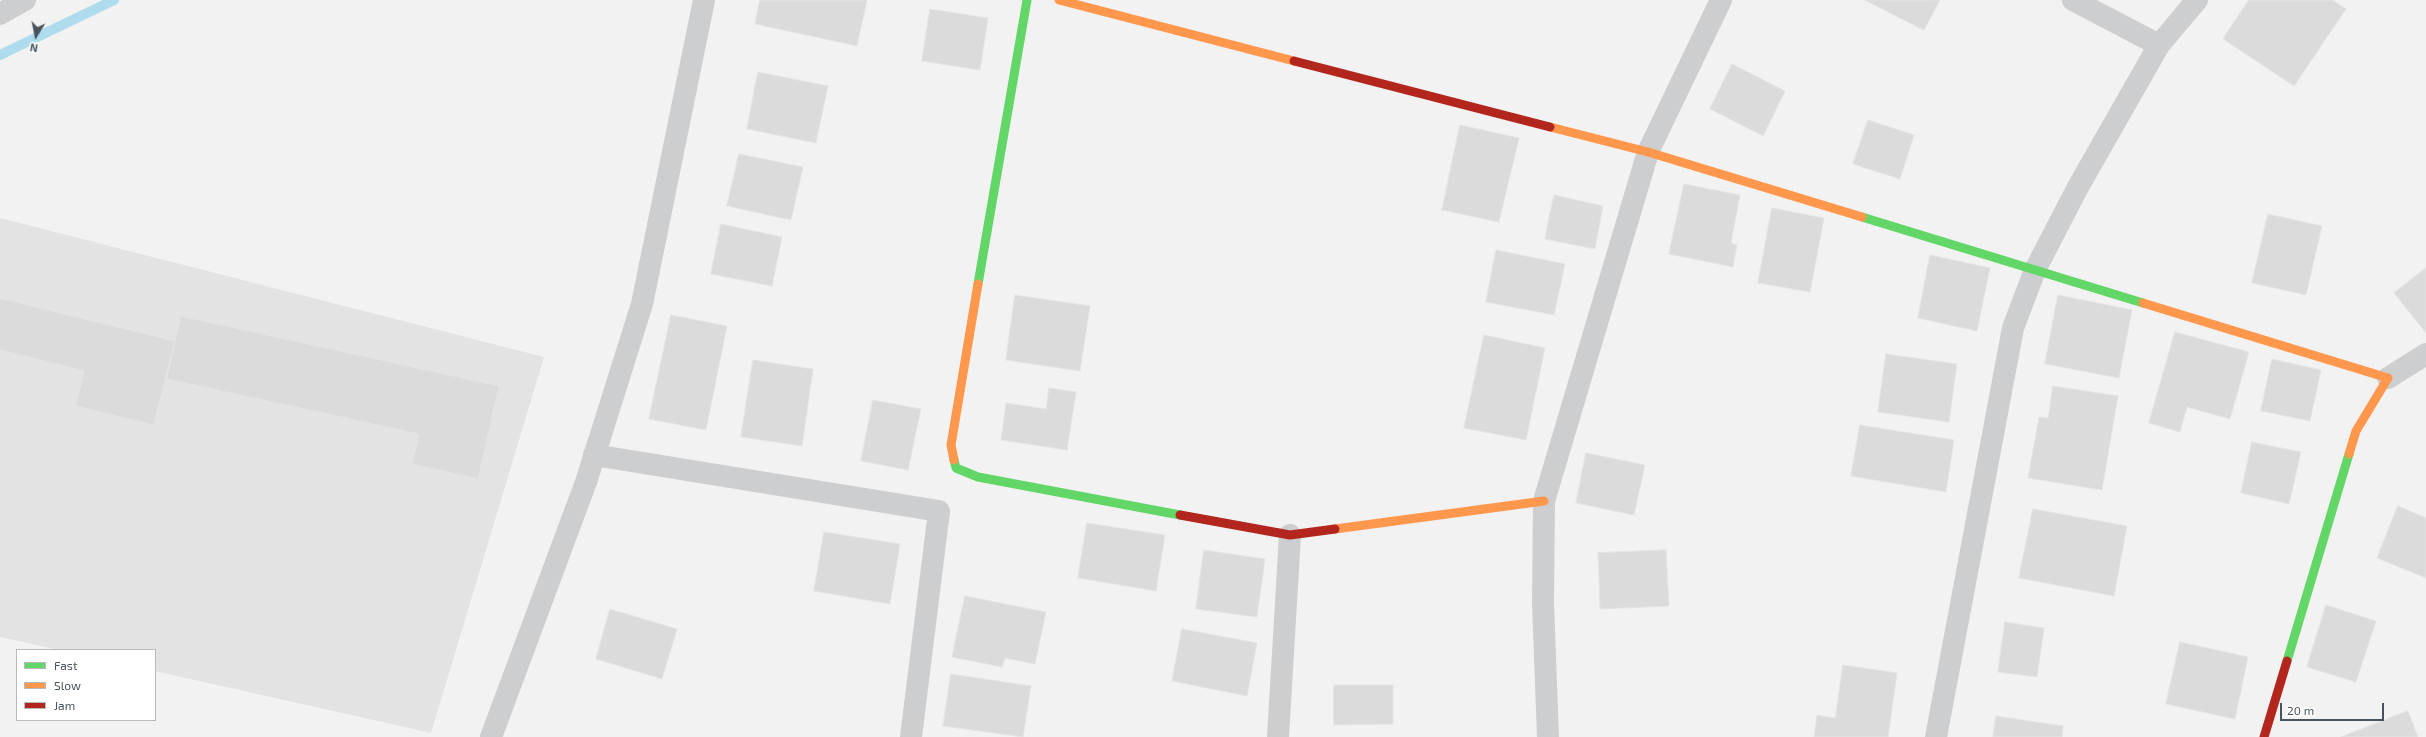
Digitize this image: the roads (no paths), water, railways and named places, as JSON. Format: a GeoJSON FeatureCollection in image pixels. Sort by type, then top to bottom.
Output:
{"type":"FeatureCollection","features":[{"type":"Feature","properties":{"kind":"street"},"geometry":{"type":"LineString","coordinates":[[0,14],[25,0]]}},
{"type":"Feature","properties":{"kind":"street"},"geometry":{"type":"LineString","coordinates":[[491,737],[594,455],[642,304],[704,0]]}},
{"type":"Feature","properties":{"kind":"street"},"geometry":{"type":"LineString","coordinates":[[1027,0],[952,445],[956,468],[978,477],[1290,535],[1544,501]]}},
{"type":"Feature","properties":{"kind":"street"},"geometry":{"type":"LineString","coordinates":[[1058,0],[1648,152],[2388,378]]}},
{"type":"Feature","properties":{"kind":"street"},"geometry":{"type":"LineString","coordinates":[[1548,737],[1543,603],[1544,501],[1648,152],[1721,0]]}},
{"type":"Feature","properties":{"kind":"street"},"geometry":{"type":"LineString","coordinates":[[2073,0],[2160,45]]}},
{"type":"Feature","properties":{"kind":"street"},"geometry":{"type":"LineString","coordinates":[[1936,737],[2013,328],[2034,270],[2078,187],[2160,45],[2197,0]]}},
{"type":"Feature","properties":{"kind":"street"},"geometry":{"type":"LineString","coordinates":[[2264,737],[2356,431],[2388,378],[2426,354]]}},
{"type":"Feature","properties":{"kind":"street"},"geometry":{"type":"LineString","coordinates":[[594,455],[939,511],[911,737]]}},
{"type":"Feature","properties":{"kind":"street"},"geometry":{"type":"LineString","coordinates":[[1278,737],[1290,535]]}},
{"type":"Feature","properties":{"kind":"waterway"},"geometry":{"type":"LineString","coordinates":[[0,55],[114,0]]}}]}
